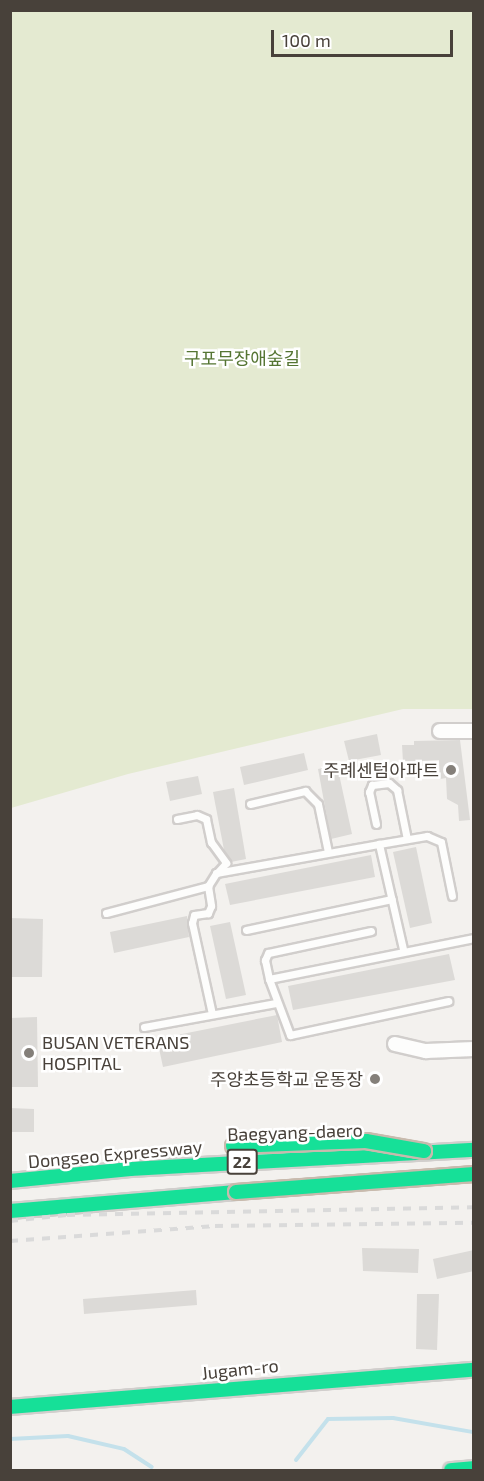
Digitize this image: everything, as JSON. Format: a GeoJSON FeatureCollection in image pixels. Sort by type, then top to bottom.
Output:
{"type":"FeatureCollection","features":[{"type":"Feature","properties":{"kind":"main road"},"geometry":{"type":"LineString","coordinates":[[222,1147],[366,1141],[424,1151]]}},
{"type":"Feature","properties":{"kind":"main road","name":"Baegyang-daero"},"geometry":{"type":"LineString","coordinates":[[10,1174],[206,1153],[474,1144]]}},
{"type":"Feature","properties":{"kind":"main road","name":"Dongseo Expressway"},"geometry":{"type":"LineString","coordinates":[[10,1181],[130,1169],[474,1150]]}},
{"type":"Feature","properties":{"kind":"main road"},"geometry":{"type":"LineString","coordinates":[[10,1166],[157,1151]]}},
{"type":"Feature","properties":{"kind":"main road","name":"Dongseo Expressway"},"geometry":{"type":"LineString","coordinates":[[10,1193],[174,1179],[474,1164]]}},
{"type":"Feature","properties":{"kind":"main road"},"geometry":{"type":"LineString","coordinates":[[10,1202],[202,1186],[474,1175]]}},
{"type":"Feature","properties":{"kind":"main road"},"geometry":{"type":"LineString","coordinates":[[10,1211],[474,1175]]}},
{"type":"Feature","properties":{"kind":"main road","name":"Jugam-ro"},"geometry":{"type":"LineString","coordinates":[[10,1407],[474,1370]]}},
{"type":"Feature","properties":{"kind":"main road"},"geometry":{"type":"LineString","coordinates":[[452,1470],[474,1468]]}},
{"type":"Feature","properties":{"kind":"street"},"geometry":{"type":"LineString","coordinates":[[440,731],[474,731]]}},
{"type":"Feature","properties":{"kind":"street"},"geometry":{"type":"LineString","coordinates":[[396,1044],[426,1051],[474,1049]]}},
{"type":"Feature","properties":{"kind":"lane"},"geometry":{"type":"LineString","coordinates":[[376,824],[369,792],[372,785],[389,783],[397,790],[407,839]]}},
{"type":"Feature","properties":{"kind":"lane"},"geometry":{"type":"LineString","coordinates":[[250,804],[305,791],[318,804],[328,852]]}},
{"type":"Feature","properties":{"kind":"lane"},"geometry":{"type":"LineString","coordinates":[[177,819],[196,814],[206,819],[211,842],[226,863],[208,886],[208,913],[194,915],[192,923],[212,1014]]}},
{"type":"Feature","properties":{"kind":"lane"},"geometry":{"type":"LineString","coordinates":[[216,873],[427,836],[441,842],[452,896]]}},
{"type":"Feature","properties":{"kind":"lane"},"geometry":{"type":"LineString","coordinates":[[379,844],[404,949]]}},
{"type":"Feature","properties":{"kind":"lane"},"geometry":{"type":"LineString","coordinates":[[106,913],[208,886]]}},
{"type":"Feature","properties":{"kind":"lane"},"geometry":{"type":"LineString","coordinates":[[246,930],[392,899]]}},
{"type":"Feature","properties":{"kind":"lane"},"geometry":{"type":"LineString","coordinates":[[371,931],[268,953],[265,960],[269,979],[276,1003],[290,1035],[448,1001]]}},
{"type":"Feature","properties":{"kind":"lane"},"geometry":{"type":"LineString","coordinates":[[269,979],[404,949],[474,938]]}},
{"type":"Feature","properties":{"kind":"lane"},"geometry":{"type":"LineString","coordinates":[[144,1027],[276,1003]]}},
{"type":"Feature","properties":{"kind":"green space","name":"구포무장애숲길"},"geometry":{"type":"Polygon","coordinates":[[[11,10],[473,11],[473,709],[403,709],[128,774],[11,808],[11,10]]]}},
{"type":"Feature","properties":{"kind":"building"},"geometry":{"type":"Polygon","coordinates":[[[377,734],[381,755],[349,761],[344,741],[377,734]]]}},
{"type":"Feature","properties":{"kind":"building","name":"주례센텀아파트"},"geometry":{"type":"Polygon","coordinates":[[[460,740],[470,820],[459,821],[458,805],[447,799],[446,778],[440,779],[439,760],[403,762],[402,745],[414,745],[414,741],[460,740]]]}},
{"type":"Feature","properties":{"kind":"building"},"geometry":{"type":"Polygon","coordinates":[[[304,753],[308,770],[244,785],[240,767],[304,753]]]}},
{"type":"Feature","properties":{"kind":"building"},"geometry":{"type":"Polygon","coordinates":[[[337,765],[352,834],[331,839],[318,769],[337,765]]]}},
{"type":"Feature","properties":{"kind":"building"},"geometry":{"type":"Polygon","coordinates":[[[198,776],[202,794],[170,801],[166,782],[198,776]]]}},
{"type":"Feature","properties":{"kind":"building"},"geometry":{"type":"Polygon","coordinates":[[[234,788],[246,859],[231,862],[224,850],[213,792],[234,788]]]}},
{"type":"Feature","properties":{"kind":"building"},"geometry":{"type":"Polygon","coordinates":[[[416,847],[432,923],[410,928],[393,852],[416,847]]]}},
{"type":"Feature","properties":{"kind":"building"},"geometry":{"type":"Polygon","coordinates":[[[371,855],[375,877],[230,905],[225,884],[371,855]]]}},
{"type":"Feature","properties":{"kind":"building"},"geometry":{"type":"Polygon","coordinates":[[[187,916],[189,937],[114,953],[110,932],[187,916]]]}},
{"type":"Feature","properties":{"kind":"building"},"geometry":{"type":"Polygon","coordinates":[[[10,918],[43,919],[42,977],[10,977],[10,918]]]}},
{"type":"Feature","properties":{"kind":"building"},"geometry":{"type":"Polygon","coordinates":[[[230,922],[246,995],[226,999],[210,926],[230,922]]]}},
{"type":"Feature","properties":{"kind":"building"},"geometry":{"type":"Polygon","coordinates":[[[449,954],[455,980],[293,1010],[288,986],[449,954]]]}},
{"type":"Feature","properties":{"kind":"building"},"geometry":{"type":"Polygon","coordinates":[[[277,1015],[282,1042],[163,1067],[157,1039],[277,1015]]]}},
{"type":"Feature","properties":{"kind":"building"},"geometry":{"type":"Polygon","coordinates":[[[37,1017],[38,1087],[10,1087],[10,1018],[37,1017]]]}},
{"type":"Feature","properties":{"kind":"building"},"geometry":{"type":"Polygon","coordinates":[[[10,1108],[34,1109],[34,1132],[10,1132],[10,1108]]]}},
{"type":"Feature","properties":{"kind":"building"},"geometry":{"type":"Polygon","coordinates":[[[362,1248],[419,1249],[418,1273],[363,1271],[362,1248]]]}},
{"type":"Feature","properties":{"kind":"building"},"geometry":{"type":"Polygon","coordinates":[[[474,1250],[474,1271],[437,1279],[433,1259],[474,1250]]]}},
{"type":"Feature","properties":{"kind":"building"},"geometry":{"type":"Polygon","coordinates":[[[196,1290],[197,1305],[84,1314],[83,1299],[196,1290]]]}},
{"type":"Feature","properties":{"kind":"building"},"geometry":{"type":"Polygon","coordinates":[[[417,1294],[439,1294],[437,1350],[416,1349],[417,1294]]]}},
{"type":"Feature","properties":{"kind":"waterway"},"geometry":{"type":"LineString","coordinates":[[296,1460],[328,1419],[393,1418],[472,1432]]}},
{"type":"Feature","properties":{"kind":"waterway"},"geometry":{"type":"LineString","coordinates":[[10,1439],[68,1436],[124,1449],[152,1467]]}},
{"type":"Feature","properties":{"kind":"railway"},"geometry":{"type":"LineString","coordinates":[[10,1221],[67,1215],[474,1207]]}},
{"type":"Feature","properties":{"kind":"railway"},"geometry":{"type":"LineString","coordinates":[[10,1241],[215,1226],[474,1223]]}},
{"type":"Feature","properties":{"kind":"traffic: fast"},"geometry":{"type":"LineString","coordinates":[[233,1146],[366,1141],[424,1151]]}},
{"type":"Feature","properties":{"kind":"traffic: fast"},"geometry":{"type":"LineString","coordinates":[[10,1181],[130,1169],[474,1150]]}},
{"type":"Feature","properties":{"kind":"traffic: fast"},"geometry":{"type":"LineString","coordinates":[[236,1192],[474,1174]]}},
{"type":"Feature","properties":{"kind":"traffic: fast"},"geometry":{"type":"LineString","coordinates":[[10,1211],[236,1192]]}},
{"type":"Feature","properties":{"kind":"traffic: fast"},"geometry":{"type":"LineString","coordinates":[[10,1407],[474,1370]]}},
{"type":"Feature","properties":{"kind":"traffic: fast"},"geometry":{"type":"LineString","coordinates":[[451,1470],[474,1468]]}},
{"type":"Feature","properties":{"kind":"place","name":"주례센텀아파트"},"geometry":{"type":"Point","coordinates":[451,770]}},
{"type":"Feature","properties":{"kind":"place","name":"BUSAN VETERANS HOSPITAL"},"geometry":{"type":"Point","coordinates":[29,1053]}},
{"type":"Feature","properties":{"kind":"place","name":"주양초등학교 운동장"},"geometry":{"type":"Point","coordinates":[375,1079]}}]}
